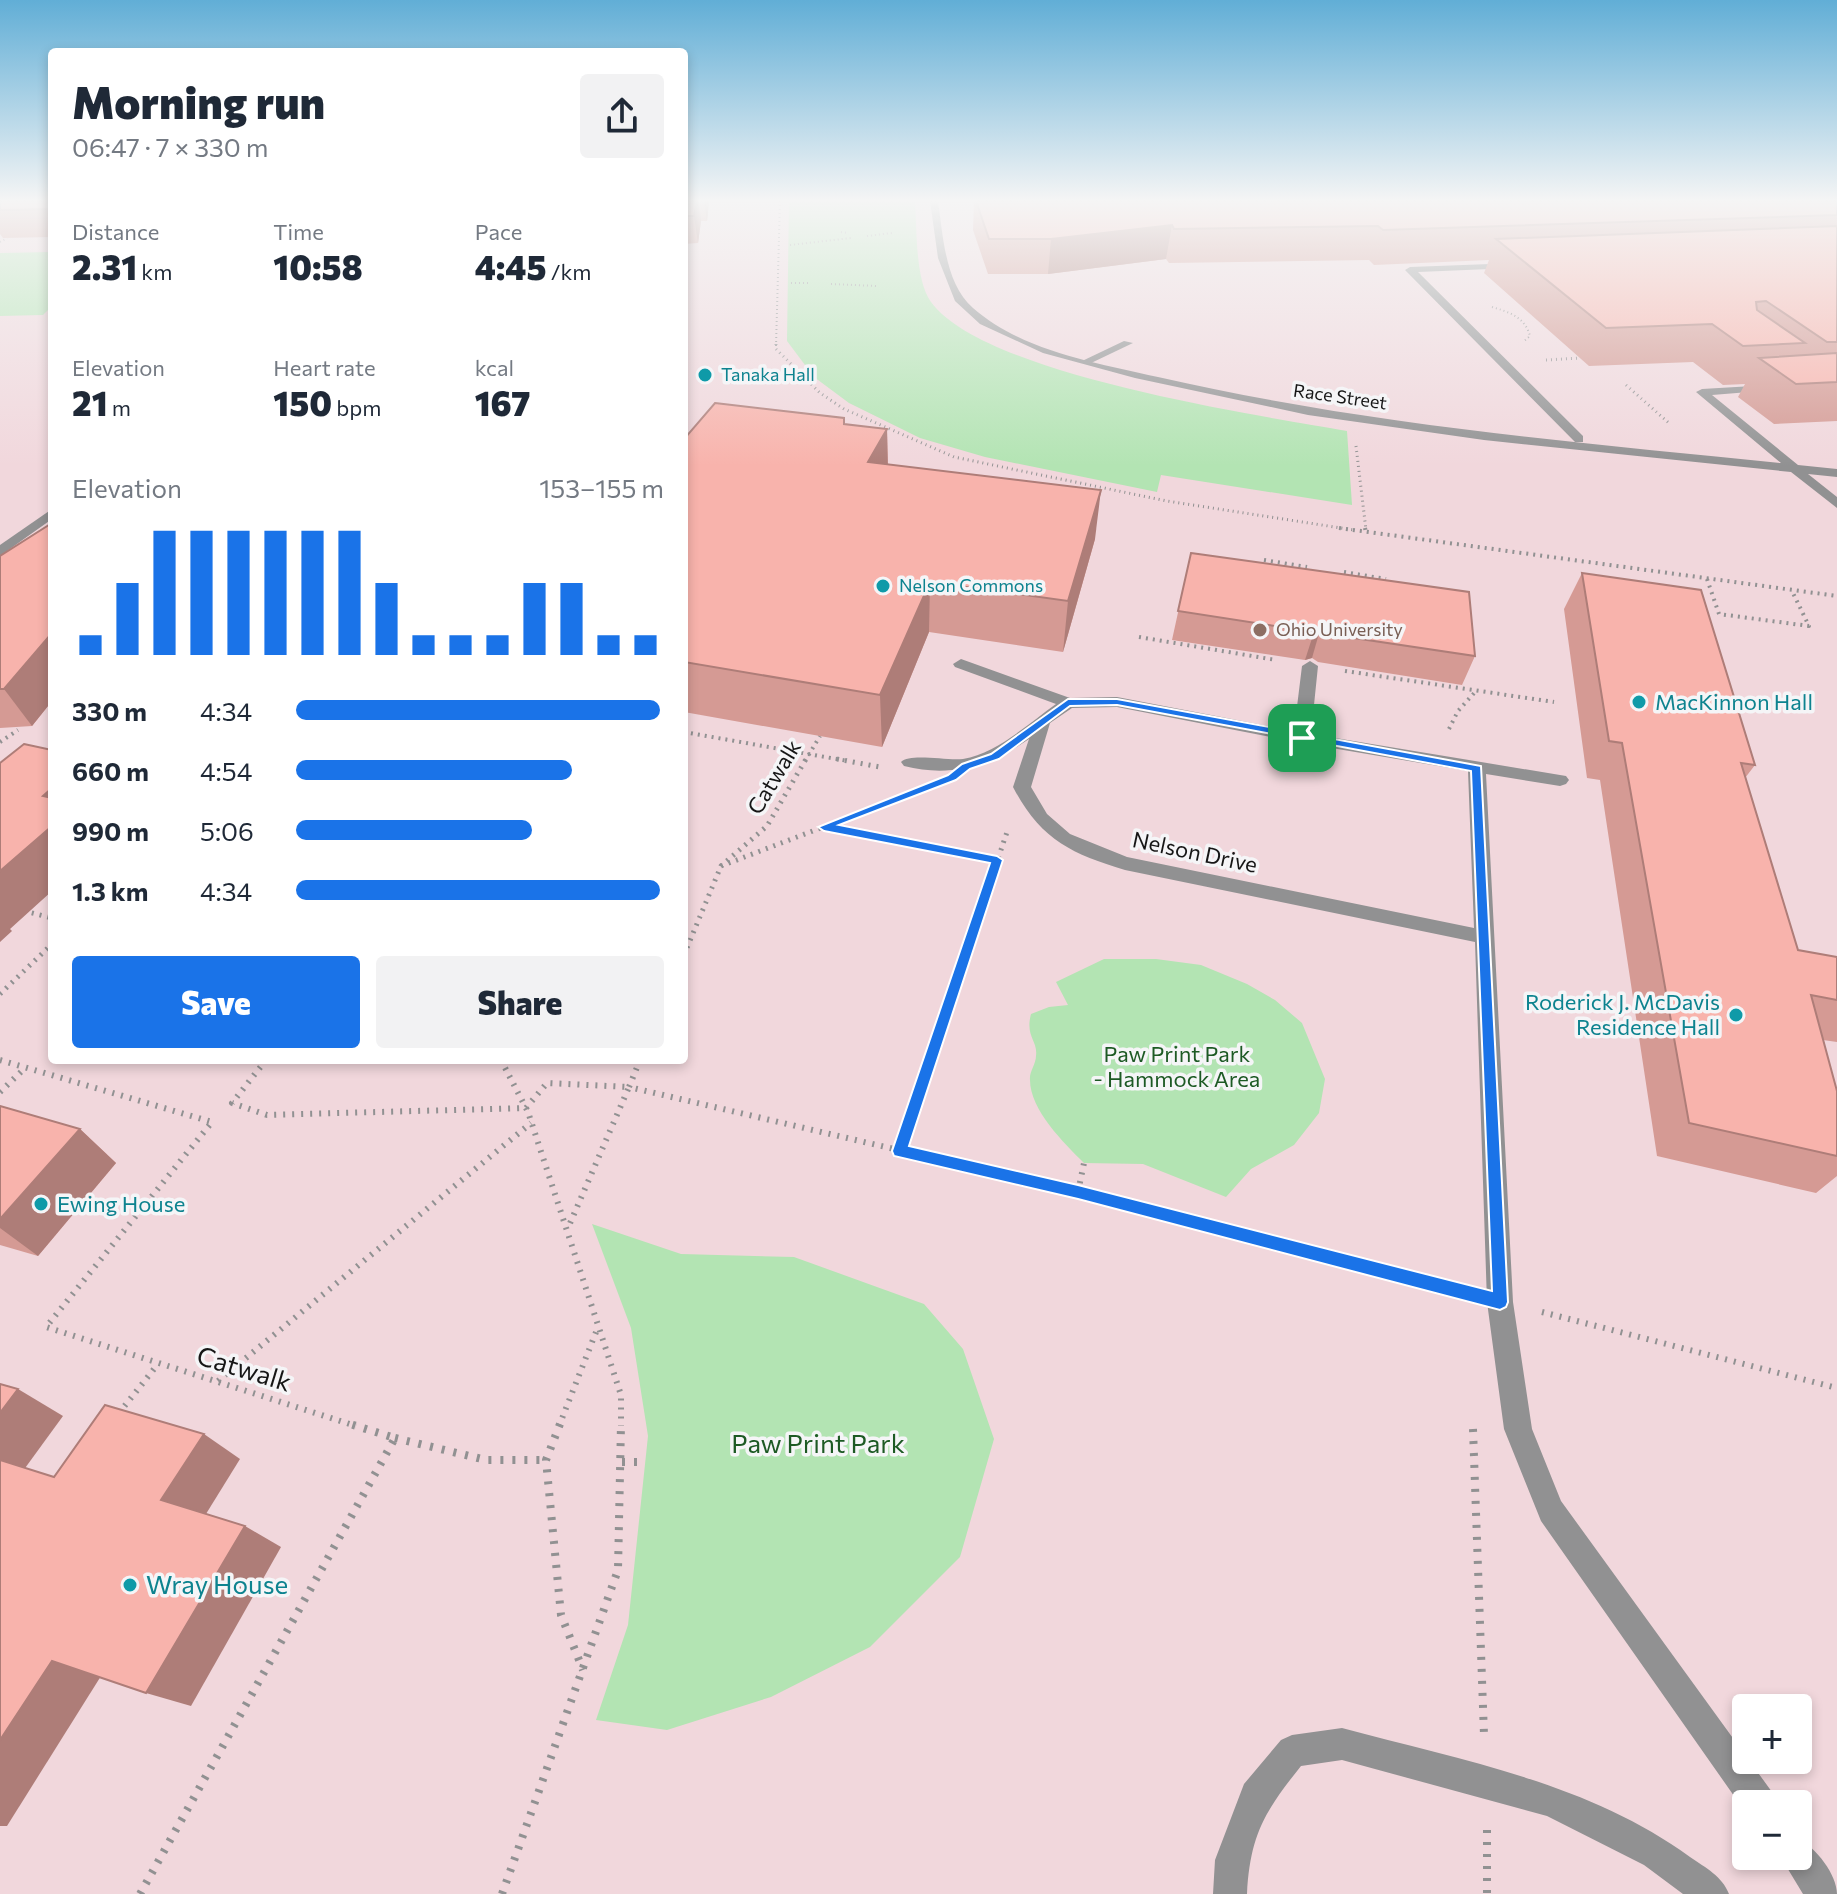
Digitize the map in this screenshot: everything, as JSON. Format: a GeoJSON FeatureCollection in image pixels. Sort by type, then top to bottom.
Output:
{"type":"FeatureCollection","features":[{"type":"Feature","properties":{"kind":"street","name":"Race Street"},"geometry":{"type":"LineString","coordinates":[[954,289],[964,306],[1013,336],[1085,362],[1197,390],[1313,412],[1582,447],[1837,473]]}},
{"type":"Feature","properties":{"kind":"street"},"geometry":{"type":"LineString","coordinates":[[1429,289],[1579,439]]}},
{"type":"Feature","properties":{"kind":"street"},"geometry":{"type":"LineString","coordinates":[[1085,362],[1128,343]]}},
{"type":"Feature","properties":{"kind":"street"},"geometry":{"type":"LineString","coordinates":[[1777,387],[1702,392],[1837,504]]}},
{"type":"Feature","properties":{"kind":"street"},"geometry":{"type":"LineString","coordinates":[[0,552],[48,516]]}},
{"type":"Feature","properties":{"kind":"street"},"geometry":{"type":"LineString","coordinates":[[961,664],[1068,703],[1117,702],[1477,769],[1560,780]]}},
{"type":"Feature","properties":{"kind":"street"},"geometry":{"type":"LineString","coordinates":[[1302,738],[1310,666]]}},
{"type":"Feature","properties":{"kind":"street"},"geometry":{"type":"LineString","coordinates":[[910,762],[929,766],[966,766],[995,757],[1068,703]]}},
{"type":"Feature","properties":{"kind":"street"},"geometry":{"type":"LineString","coordinates":[[1022,787],[1043,721]]}},
{"type":"Feature","properties":{"kind":"street"},"geometry":{"type":"LineString","coordinates":[[1477,769],[1500,1302],[1518,1429],[1551,1511],[1750,1790]]}},
{"type":"Feature","properties":{"kind":"street","name":"Nelson Drive"},"geometry":{"type":"LineString","coordinates":[[1022,787],[1033,812],[1051,832],[1079,847],[1125,863],[1484,937]]}},
{"type":"Feature","properties":{"kind":"street"},"geometry":{"type":"LineString","coordinates":[[1230,1894],[1232,1860],[1256,1796],[1292,1751],[1342,1744],[1551,1801],[1656,1853],[1712,1894]]}},
{"type":"Feature","properties":{"kind":"street"},"geometry":{"type":"LineString","coordinates":[[1807,1870],[1824,1894]]}},
{"type":"Feature","properties":{"kind":"path"},"geometry":{"type":"LineString","coordinates":[[778,289],[776,349],[820,393],[844,409],[954,457],[1167,501],[1366,533],[1837,596]]}},
{"type":"Feature","properties":{"kind":"path"},"geometry":{"type":"LineString","coordinates":[[725,382],[776,380]]}},
{"type":"Feature","properties":{"kind":"path"},"geometry":{"type":"LineString","coordinates":[[1626,385],[1670,424]]}},
{"type":"Feature","properties":{"kind":"path"},"geometry":{"type":"LineString","coordinates":[[1355,444],[1366,533]]}},
{"type":"Feature","properties":{"kind":"path"},"geometry":{"type":"LineString","coordinates":[[1264,560],[1307,567]]}},
{"type":"Feature","properties":{"kind":"path"},"geometry":{"type":"LineString","coordinates":[[1344,572],[1386,579]]}},
{"type":"Feature","properties":{"kind":"path"},"geometry":{"type":"LineString","coordinates":[[1707,579],[1719,614],[1809,626],[1792,590]]}},
{"type":"Feature","properties":{"kind":"path"},"geometry":{"type":"LineString","coordinates":[[1763,620],[1766,628]]}},
{"type":"Feature","properties":{"kind":"path"},"geometry":{"type":"LineString","coordinates":[[1139,637],[1554,702]]}},
{"type":"Feature","properties":{"kind":"path"},"geometry":{"type":"LineString","coordinates":[[1445,738],[1458,711],[1476,691]]}},
{"type":"Feature","properties":{"kind":"path"},"geometry":{"type":"LineString","coordinates":[[0,742],[18,730]]}},
{"type":"Feature","properties":{"kind":"path"},"geometry":{"type":"LineString","coordinates":[[688,733],[893,770]]}},
{"type":"Feature","properties":{"kind":"path","name":"Catwalk"},"geometry":{"type":"LineString","coordinates":[[721,866],[767,826],[820,736]]}},
{"type":"Feature","properties":{"kind":"path"},"geometry":{"type":"LineString","coordinates":[[688,945],[721,866],[952,778],[966,766]]}},
{"type":"Feature","properties":{"kind":"path"},"geometry":{"type":"LineString","coordinates":[[900,1151],[1022,787]]}},
{"type":"Feature","properties":{"kind":"path"},"geometry":{"type":"LineString","coordinates":[[824,827],[997,860]]}},
{"type":"Feature","properties":{"kind":"path"},"geometry":{"type":"LineString","coordinates":[[13,908],[48,917]]}},
{"type":"Feature","properties":{"kind":"path"},"geometry":{"type":"LineString","coordinates":[[0,994],[48,948]]}},
{"type":"Feature","properties":{"kind":"path","name":"Catwalk"},"geometry":{"type":"LineString","coordinates":[[0,1060],[212,1122],[46,1327],[395,1438],[486,1460],[546,1460]]}},
{"type":"Feature","properties":{"kind":"path"},"geometry":{"type":"LineString","coordinates":[[263,1064],[232,1103],[267,1115],[526,1108],[547,1083],[629,1087],[1078,1192],[1837,1388]]}},
{"type":"Feature","properties":{"kind":"path"},"geometry":{"type":"LineString","coordinates":[[502,1894],[618,1570],[622,1462],[621,1395],[526,1108],[503,1064]]}},
{"type":"Feature","properties":{"kind":"path"},"geometry":{"type":"LineString","coordinates":[[567,1229],[638,1064]]}},
{"type":"Feature","properties":{"kind":"path"},"geometry":{"type":"LineString","coordinates":[[0,1092],[26,1068]]}},
{"type":"Feature","properties":{"kind":"path"},"geometry":{"type":"LineString","coordinates":[[218,1381],[531,1123]]}},
{"type":"Feature","properties":{"kind":"path"},"geometry":{"type":"LineString","coordinates":[[1078,1192],[1084,1163]]}},
{"type":"Feature","properties":{"kind":"path"},"geometry":{"type":"LineString","coordinates":[[584,1670],[561,1615],[546,1460],[599,1326]]}},
{"type":"Feature","properties":{"kind":"path"},"geometry":{"type":"LineString","coordinates":[[109,1426],[158,1364]]}},
{"type":"Feature","properties":{"kind":"path"},"geometry":{"type":"LineString","coordinates":[[140,1894],[395,1438]]}},
{"type":"Feature","properties":{"kind":"path"},"geometry":{"type":"LineString","coordinates":[[622,1462],[644,1462]]}},
{"type":"Feature","properties":{"kind":"path"},"geometry":{"type":"LineString","coordinates":[[1487,1830],[1487,1894]]}},
{"type":"Feature","properties":{"kind":"shaded area","name":"Ohio University"},"geometry":{"type":"Polygon","coordinates":[[[0,289],[48,289],[48,1064],[688,1064],[688,289],[1837,289],[1837,1894],[0,1894],[0,289]]]}},
{"type":"Feature","properties":{"kind":"green space"},"geometry":{"type":"Polygon","coordinates":[[[0,289],[48,289],[48,310],[43,315],[0,316],[0,289]]]}},
{"type":"Feature","properties":{"kind":"green space"},"geometry":{"type":"Polygon","coordinates":[[[788,289],[925,289],[931,302],[960,328],[1006,351],[1062,371],[1190,402],[1347,431],[1352,505],[1161,475],[1157,492],[985,457],[920,438],[849,403],[814,377],[787,341],[788,289]]]}},
{"type":"Feature","properties":{"kind":"green space","name":"Paw Print Park - Hammock Area"},"geometry":{"type":"Polygon","coordinates":[[[1104,959],[1156,959],[1201,965],[1247,984],[1275,1000],[1302,1023],[1325,1079],[1319,1113],[1294,1145],[1251,1169],[1226,1197],[1143,1164],[1084,1163],[1050,1125],[1036,1103],[1030,1080],[1036,1059],[1030,1028],[1031,1014],[1049,1007],[1068,1005],[1056,982],[1104,959]]]}},
{"type":"Feature","properties":{"kind":"green space","name":"Paw Print Park"},"geometry":{"type":"Polygon","coordinates":[[[592,1224],[681,1254],[794,1257],[924,1304],[963,1349],[994,1439],[960,1557],[870,1647],[771,1697],[667,1730],[596,1720],[628,1625],[648,1436],[631,1328],[592,1224]]]}},
{"type":"Feature","properties":{"kind":"building"},"geometry":{"type":"Polygon","coordinates":[[[1558,289],[1837,289],[1837,342],[1827,342],[1766,301],[1756,302],[1757,310],[1805,343],[1743,346],[1712,324],[1606,328],[1558,289]]]}},
{"type":"Feature","properties":{"kind":"building"},"geometry":{"type":"Polygon","coordinates":[[[1837,353],[1837,382],[1796,384],[1759,358],[1837,353]]]}},
{"type":"Feature","properties":{"kind":"building","name":"Nelson Commons"},"geometry":{"type":"Polygon","coordinates":[[[715,403],[844,418],[844,424],[887,429],[868,462],[1101,490],[1068,601],[930,582],[880,695],[688,663],[688,434],[715,403]]]}},
{"type":"Feature","properties":{"kind":"building"},"geometry":{"type":"Polygon","coordinates":[[[48,526],[48,638],[4,689],[0,689],[0,556],[48,526]]]}},
{"type":"Feature","properties":{"kind":"building"},"geometry":{"type":"Polygon","coordinates":[[[1191,553],[1469,592],[1475,656],[1327,634],[1320,630],[1314,632],[1178,611],[1191,553]]]}},
{"type":"Feature","properties":{"kind":"building"},"geometry":{"type":"Polygon","coordinates":[[[1582,573],[1701,590],[1755,765],[1741,763],[1798,950],[1837,957],[1837,1000],[1811,995],[1837,1091],[1837,1156],[1689,1123],[1622,743],[1609,741],[1582,573]]]}},
{"type":"Feature","properties":{"kind":"building"},"geometry":{"type":"Polygon","coordinates":[[[24,744],[48,749],[48,792],[43,796],[48,797],[48,829],[0,871],[0,763],[24,744]]]}},
{"type":"Feature","properties":{"kind":"building"},"geometry":{"type":"Polygon","coordinates":[[[0,1106],[80,1129],[0,1219],[0,1106]]]}},
{"type":"Feature","properties":{"kind":"building"},"geometry":{"type":"Polygon","coordinates":[[[0,1384],[18,1389],[0,1413],[0,1384]]]}},
{"type":"Feature","properties":{"kind":"building","name":"Wray House"},"geometry":{"type":"Polygon","coordinates":[[[105,1405],[204,1434],[161,1500],[245,1526],[146,1693],[52,1661],[0,1740],[0,1460],[54,1477],[105,1405]]]}},
{"type":"Feature","properties":{"kind":"place","name":"Tanaka Hall"},"geometry":{"type":"Point","coordinates":[705,375]}},
{"type":"Feature","properties":{"kind":"place","name":"Nelson Commons"},"geometry":{"type":"Point","coordinates":[883,586]}},
{"type":"Feature","properties":{"kind":"place","name":"Ohio University"},"geometry":{"type":"Point","coordinates":[1260,630]}},
{"type":"Feature","properties":{"kind":"place","name":"MacKinnon Hall"},"geometry":{"type":"Point","coordinates":[1639,702]}},
{"type":"Feature","properties":{"kind":"place","name":"Roderick J. McDavis Residence Hall"},"geometry":{"type":"Point","coordinates":[1736,1015]}},
{"type":"Feature","properties":{"kind":"place","name":"Ewing House"},"geometry":{"type":"Point","coordinates":[41,1204]}},
{"type":"Feature","properties":{"kind":"place","name":"Wray House"},"geometry":{"type":"Point","coordinates":[130,1585]}},
{"type":"Feature","properties":{"kind":"route"},"geometry":{"type":"LineString","coordinates":[[1117,702],[1302,738],[1477,769],[1500,1302],[1078,1192],[900,1151],[997,860],[824,827],[952,778],[966,766],[995,757],[1068,703],[1117,702]]}}]}
